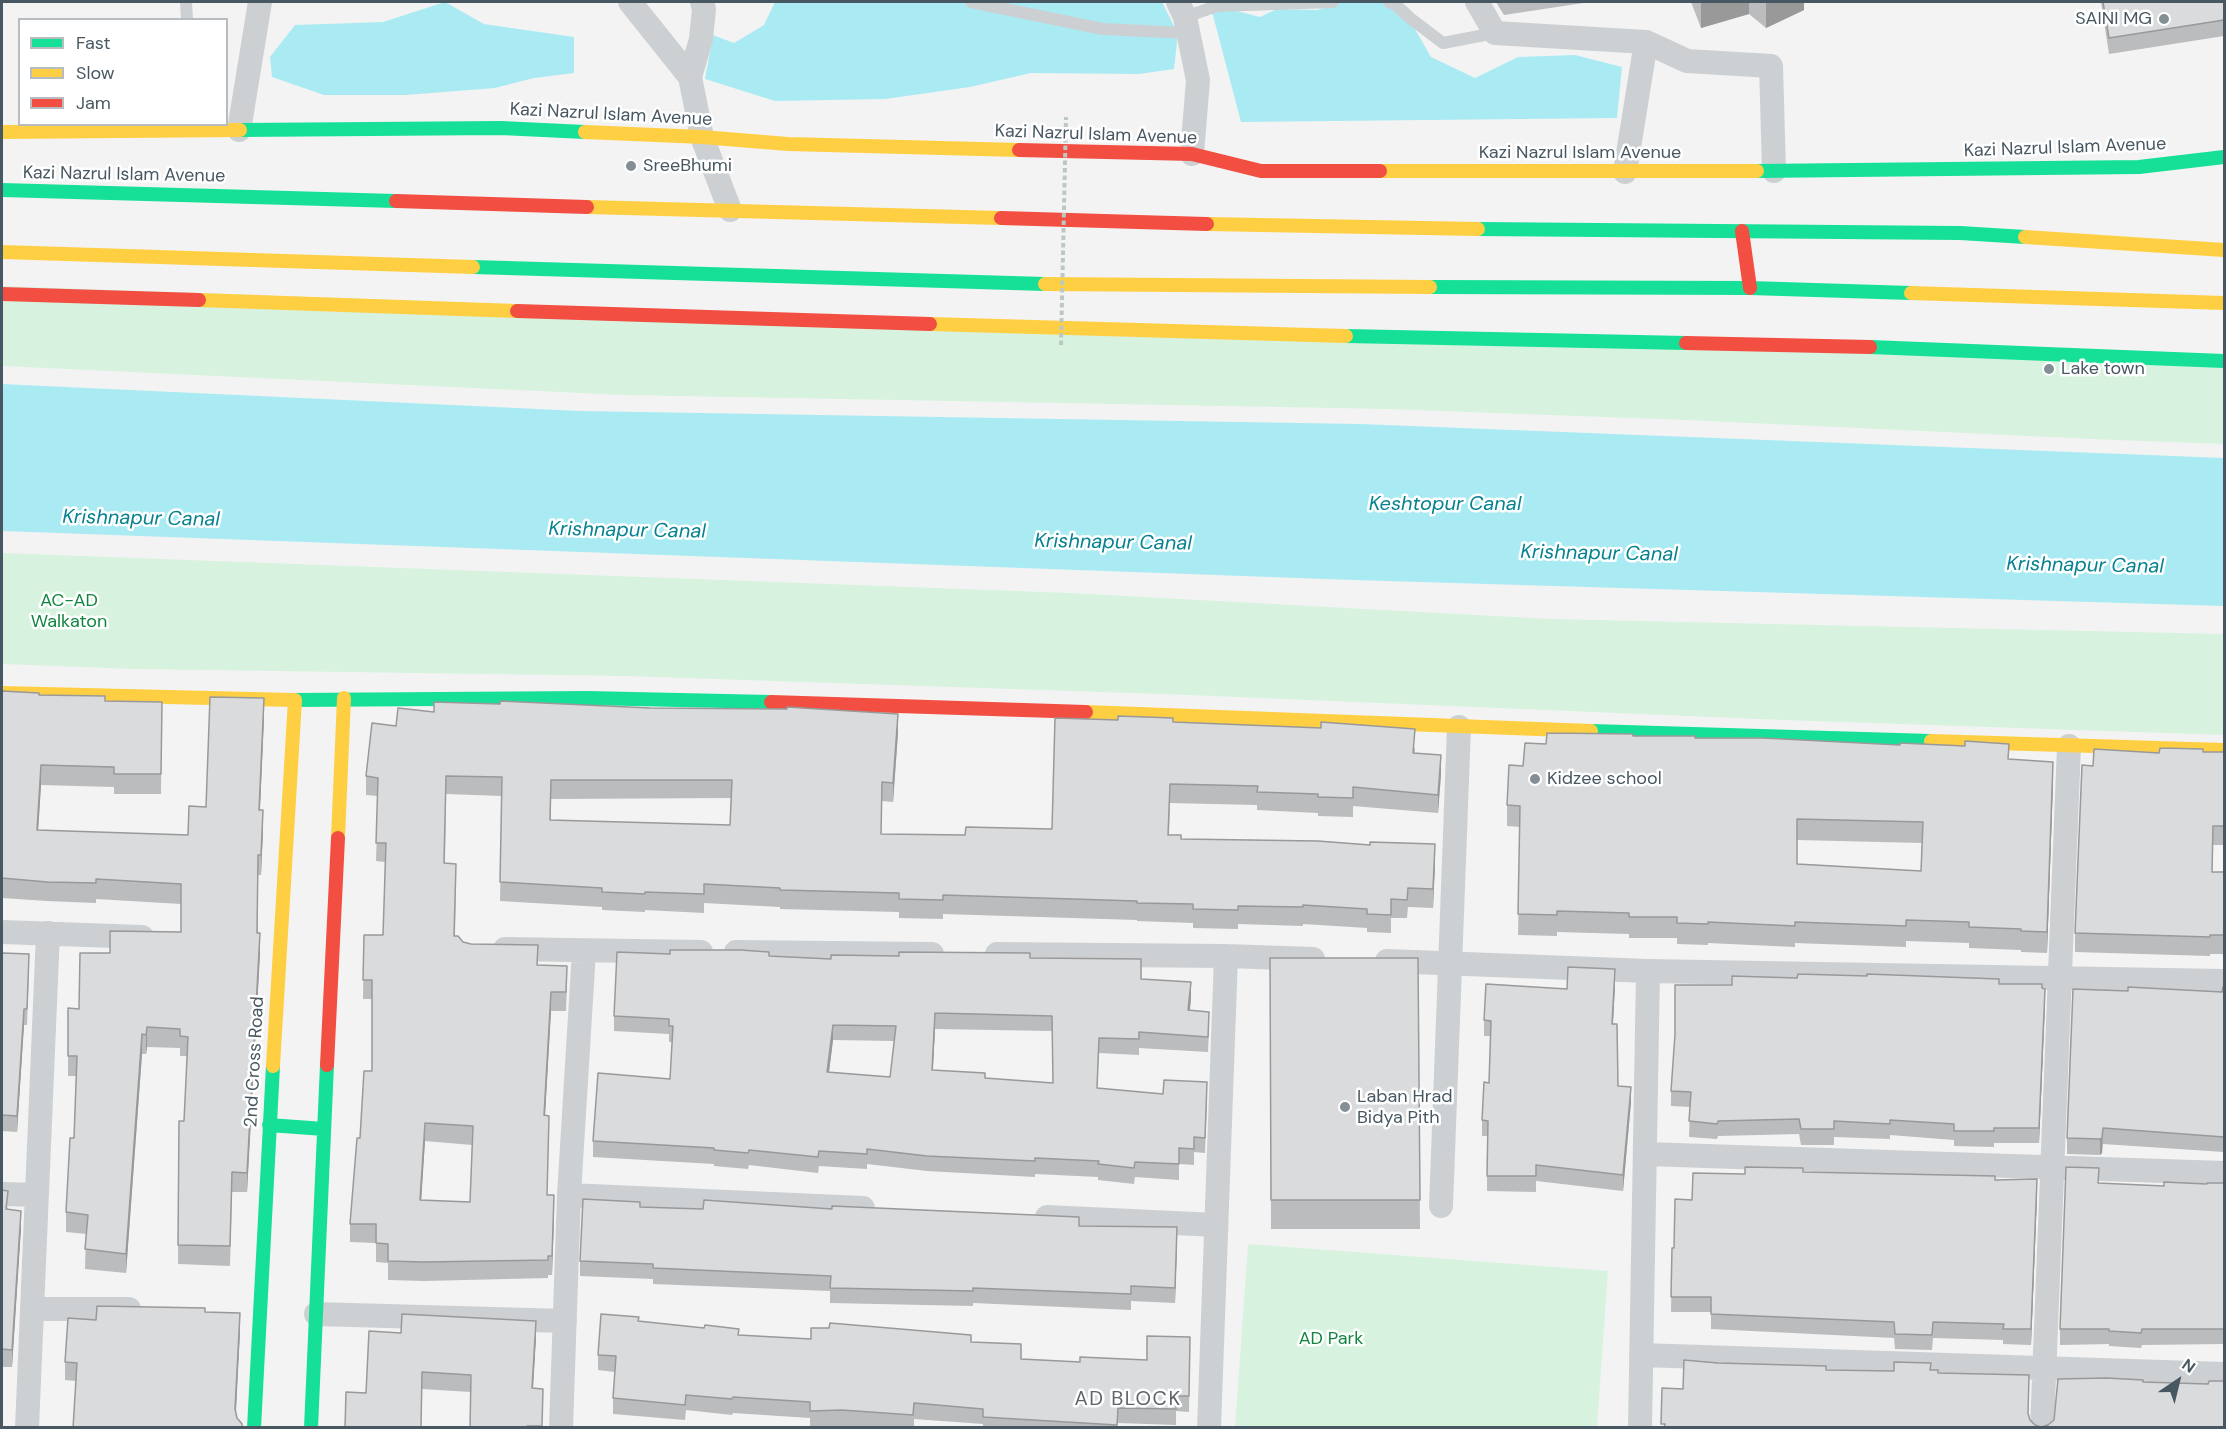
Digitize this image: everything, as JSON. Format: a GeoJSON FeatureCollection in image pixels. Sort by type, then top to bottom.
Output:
{"type":"FeatureCollection","features":[{"type":"Feature","properties":{"kind":"street"},"geometry":{"type":"LineString","coordinates":[[239,130],[260,2]]}},
{"type":"Feature","properties":{"kind":"street"},"geometry":{"type":"LineString","coordinates":[[630,2],[690,77],[702,137],[730,210]]}},
{"type":"Feature","properties":{"kind":"street"},"geometry":{"type":"LineString","coordinates":[[690,77],[701,39],[704,9],[702,2]]}},
{"type":"Feature","properties":{"kind":"street"},"geometry":{"type":"LineString","coordinates":[[1476,2],[1495,33],[1646,42],[1687,61],[1771,66],[1774,171]]}},
{"type":"Feature","properties":{"kind":"street"},"geometry":{"type":"LineString","coordinates":[[1183,17],[1198,80],[1192,154]]}},
{"type":"Feature","properties":{"kind":"street"},"geometry":{"type":"LineString","coordinates":[[1625,172],[1646,42]]}},
{"type":"Feature","properties":{"kind":"street","name":"Kazi Nazrul Islam Avenue"},"geometry":{"type":"LineString","coordinates":[[2,132],[192,128],[239,130],[501,128],[702,137],[788,144],[1192,154],[1261,171],[1625,172],[2139,166],[2224,157]]}},
{"type":"Feature","properties":{"kind":"street","name":"Kazi Nazrul Islam Avenue"},"geometry":{"type":"LineString","coordinates":[[2,190],[1323,227],[1960,233],[2224,250]]}},
{"type":"Feature","properties":{"kind":"street"},"geometry":{"type":"LineString","coordinates":[[1742,231],[1750,288]]}},
{"type":"Feature","properties":{"kind":"street"},"geometry":{"type":"LineString","coordinates":[[2,252],[1106,286],[1750,288],[2224,303]]}},
{"type":"Feature","properties":{"kind":"street"},"geometry":{"type":"LineString","coordinates":[[2,294],[1169,332],[1854,346],[2224,361]]}},
{"type":"Feature","properties":{"kind":"street"},"geometry":{"type":"LineString","coordinates":[[2,693],[295,700],[587,698],[911,705],[1459,727],[2224,750]]}},
{"type":"Feature","properties":{"kind":"street"},"geometry":{"type":"LineString","coordinates":[[311,1428],[344,698]]}},
{"type":"Feature","properties":{"kind":"street","name":"2nd Cross Road"},"geometry":{"type":"LineString","coordinates":[[254,1428],[249,1314],[269,1125],[295,700]]}},
{"type":"Feature","properties":{"kind":"street"},"geometry":{"type":"LineString","coordinates":[[1441,1206],[1459,727]]}},
{"type":"Feature","properties":{"kind":"street"},"geometry":{"type":"LineString","coordinates":[[2042,1428],[2069,746]]}},
{"type":"Feature","properties":{"kind":"street"},"geometry":{"type":"LineString","coordinates":[[2,932],[142,937]]}},
{"type":"Feature","properties":{"kind":"street"},"geometry":{"type":"LineString","coordinates":[[27,1428],[48,933]]}},
{"type":"Feature","properties":{"kind":"street"},"geometry":{"type":"LineString","coordinates":[[482,949],[1226,956],[1332,960]]}},
{"type":"Feature","properties":{"kind":"street"},"geometry":{"type":"LineString","coordinates":[[561,1428],[569,1195],[584,951]]}},
{"type":"Feature","properties":{"kind":"street"},"geometry":{"type":"LineString","coordinates":[[1209,1428],[1226,956]]}},
{"type":"Feature","properties":{"kind":"street"},"geometry":{"type":"LineString","coordinates":[[1367,961],[1648,971],[2224,981]]}},
{"type":"Feature","properties":{"kind":"street"},"geometry":{"type":"LineString","coordinates":[[1640,1428],[1648,971]]}},
{"type":"Feature","properties":{"kind":"street"},"geometry":{"type":"LineString","coordinates":[[269,1125],[324,1129]]}},
{"type":"Feature","properties":{"kind":"street"},"geometry":{"type":"LineString","coordinates":[[1645,1154],[2224,1173]]}},
{"type":"Feature","properties":{"kind":"street"},"geometry":{"type":"LineString","coordinates":[[2,1194],[37,1196]]}},
{"type":"Feature","properties":{"kind":"street"},"geometry":{"type":"LineString","coordinates":[[569,1195],[880,1209]]}},
{"type":"Feature","properties":{"kind":"street"},"geometry":{"type":"LineString","coordinates":[[1024,1216],[1216,1225]]}},
{"type":"Feature","properties":{"kind":"street"},"geometry":{"type":"LineString","coordinates":[[32,1309],[148,1310]]}},
{"type":"Feature","properties":{"kind":"street"},"geometry":{"type":"LineString","coordinates":[[316,1314],[565,1321]]}},
{"type":"Feature","properties":{"kind":"street"},"geometry":{"type":"LineString","coordinates":[[1641,1355],[2224,1374]]}},
{"type":"Feature","properties":{"kind":"lane"},"geometry":{"type":"LineString","coordinates":[[186,2],[187,18]]}},
{"type":"Feature","properties":{"kind":"lane"},"geometry":{"type":"LineString","coordinates":[[971,2],[1103,29],[1183,17],[1217,6],[1333,2]]}},
{"type":"Feature","properties":{"kind":"lane"},"geometry":{"type":"LineString","coordinates":[[1389,2],[1396,5],[1443,43],[1495,33]]}},
{"type":"Feature","properties":{"kind":"path"},"geometry":{"type":"LineString","coordinates":[[1061,345],[1066,117]]}},
{"type":"Feature","properties":{"kind":"green space"},"geometry":{"type":"Polygon","coordinates":[[[2,286],[2224,365],[2224,444],[1386,409],[623,395],[2,366],[2,286]]]}},
{"type":"Feature","properties":{"kind":"green space","name":"AC-AD Walkaton"},"geometry":{"type":"Polygon","coordinates":[[[2,553],[1070,593],[1551,619],[2224,634],[2224,735],[1782,720],[1189,695],[625,676],[133,669],[2,664],[2,553]]]}},
{"type":"Feature","properties":{"kind":"green space","name":"AD Park"},"geometry":{"type":"Polygon","coordinates":[[[1248,1244],[1608,1271],[1597,1427],[1235,1427],[1248,1244]]]}},
{"type":"Feature","properties":{"kind":"water"},"geometry":{"type":"Polygon","coordinates":[[[445,2],[484,24],[574,37],[574,73],[534,78],[495,88],[406,95],[324,95],[272,77],[270,57],[295,25],[383,22],[445,2]]]}},
{"type":"Feature","properties":{"kind":"water"},"geometry":{"type":"Polygon","coordinates":[[[775,2],[1162,2],[1178,34],[1174,69],[1139,74],[1031,73],[970,87],[885,99],[775,101],[705,79],[713,35],[734,43],[764,25],[775,2]]]}},
{"type":"Feature","properties":{"kind":"water"},"geometry":{"type":"Polygon","coordinates":[[[1341,2],[1393,2],[1412,24],[1431,57],[1475,78],[1518,57],[1575,55],[1622,67],[1617,118],[1241,122],[1210,4],[1260,17],[1277,9],[1317,10],[1341,2]]]}},
{"type":"Feature","properties":{"kind":"water"},"geometry":{"type":"Polygon","coordinates":[[[2,384],[581,411],[1360,424],[2224,458],[2224,606],[1353,580],[2,531],[2,384]]]}},
{"type":"Feature","properties":{"kind":"building","name":"SAINI MG"},"geometry":{"type":"Polygon","coordinates":[[[2103,2],[2224,2],[2224,20],[2109,38],[2103,2]]]}},
{"type":"Feature","properties":{"kind":"building"},"geometry":{"type":"Polygon","coordinates":[[[2,691],[39,693],[39,695],[105,696],[105,701],[162,702],[161,774],[114,774],[114,767],[41,765],[37,830],[188,835],[189,806],[206,807],[210,697],[264,698],[259,810],[263,810],[261,855],[258,855],[257,933],[260,933],[247,1173],[232,1172],[230,1246],[178,1245],[179,1121],[184,1121],[188,1037],[180,1036],[180,1029],[147,1027],[146,1035],[142,1034],[126,1254],[85,1249],[88,1215],[66,1212],[70,1138],[74,1138],[77,1056],[68,1056],[68,1008],[79,1009],[80,953],[110,953],[110,931],[181,932],[181,884],[96,879],[96,883],[47,882],[2,878],[2,691]]]}},
{"type":"Feature","properties":{"kind":"building"},"geometry":{"type":"Polygon","coordinates":[[[500,701],[650,708],[787,709],[787,707],[898,714],[893,783],[882,782],[881,834],[965,835],[966,827],[1052,829],[1055,718],[1118,720],[1118,716],[1173,718],[1173,722],[1321,728],[1321,722],[1415,729],[1413,753],[1441,755],[1438,795],[1353,787],[1353,798],[1318,797],[1318,794],[1257,792],[1258,786],[1170,784],[1168,835],[1181,835],[1181,839],[1318,841],[1370,845],[1370,842],[1435,844],[1433,889],[1408,888],[1407,900],[1391,899],[1391,915],[1367,914],[1367,909],[1303,905],[1303,907],[1238,906],[1238,910],[1193,909],[1193,904],[1137,903],[1137,901],[943,895],[943,900],[899,899],[899,893],[780,890],[780,888],[704,884],[704,894],[645,892],[645,894],[602,892],[602,888],[500,882],[502,777],[446,776],[444,863],[456,864],[454,936],[471,944],[538,945],[537,965],[567,966],[566,992],[551,992],[544,1115],[549,1116],[547,1195],[554,1195],[552,1256],[548,1256],[548,1260],[388,1261],[388,1244],[376,1243],[376,1224],[350,1224],[357,1138],[360,1138],[364,1071],[372,1071],[372,980],[363,980],[364,935],[383,935],[386,843],[376,843],[378,778],[366,776],[372,723],[396,726],[398,708],[434,712],[434,702],[500,704],[500,701]],[[551,780],[550,820],[730,825],[732,780],[551,780]],[[425,1123],[420,1200],[470,1202],[473,1126],[425,1123]]]}},
{"type":"Feature","properties":{"kind":"building"},"geometry":{"type":"Polygon","coordinates":[[[1547,733],[1763,738],[1900,745],[1900,743],[1965,746],[1965,741],[2009,744],[2008,759],[2053,762],[2047,932],[1969,927],[1969,922],[1906,920],[1906,926],[1795,922],[1795,926],[1677,923],[1677,917],[1629,917],[1629,913],[1557,911],[1557,915],[1518,914],[1520,806],[1507,805],[1509,765],[1523,766],[1525,743],[1546,744],[1547,733]],[[1797,819],[1797,864],[1921,871],[1923,822],[1797,819]]]}},
{"type":"Feature","properties":{"kind":"building"},"geometry":{"type":"Polygon","coordinates":[[[2160,748],[2224,752],[2224,826],[2213,826],[2212,872],[2224,872],[2224,935],[2210,935],[2210,937],[2075,933],[2082,765],[2093,766],[2094,749],[2159,753],[2160,748]]]}},
{"type":"Feature","properties":{"kind":"building"},"geometry":{"type":"Polygon","coordinates":[[[670,950],[741,950],[769,952],[769,956],[831,959],[831,955],[899,956],[899,952],[1030,953],[1030,958],[1141,959],[1141,979],[1191,982],[1188,1010],[1209,1012],[1208,1037],[1139,1032],[1139,1039],[1099,1038],[1097,1088],[1163,1094],[1164,1080],[1207,1082],[1205,1138],[1194,1137],[1194,1149],[1179,1148],[1179,1164],[1135,1162],[1134,1168],[1098,1164],[1099,1161],[1035,1158],[1035,1161],[927,1156],[867,1149],[867,1154],[819,1151],[818,1157],[749,1150],[748,1153],[714,1150],[714,1148],[593,1141],[598,1073],[670,1079],[673,1026],[669,1026],[669,1019],[614,1016],[617,952],[670,954],[670,950]],[[935,1013],[932,1070],[985,1073],[985,1078],[1053,1083],[1052,1016],[935,1013]],[[833,1025],[827,1072],[890,1077],[896,1026],[833,1025]]]}},
{"type":"Feature","properties":{"kind":"building"},"geometry":{"type":"Polygon","coordinates":[[[2,953],[29,954],[27,1009],[24,1009],[17,1116],[2,1115],[2,953]]]}},
{"type":"Feature","properties":{"kind":"building","name":"Laban Hrad Bidya Pith"},"geometry":{"type":"Polygon","coordinates":[[[1270,958],[1418,958],[1420,1200],[1271,1200],[1270,958]]]}},
{"type":"Feature","properties":{"kind":"building"},"geometry":{"type":"Polygon","coordinates":[[[1568,967],[1615,969],[1612,1024],[1617,1024],[1618,1086],[1631,1087],[1623,1175],[1536,1165],[1536,1176],[1487,1176],[1488,1121],[1482,1120],[1484,1082],[1489,1083],[1491,1021],[1484,1020],[1486,984],[1567,989],[1568,967]]]}},
{"type":"Feature","properties":{"kind":"building"},"geometry":{"type":"Polygon","coordinates":[[[1798,974],[1999,979],[1999,984],[2042,984],[2042,988],[2045,989],[2039,1128],[1954,1131],[1954,1124],[1890,1120],[1890,1124],[1834,1121],[1834,1129],[1801,1129],[1799,1119],[1718,1121],[1717,1124],[1689,1121],[1691,1092],[1671,1091],[1675,1034],[1675,985],[1732,985],[1732,976],[1797,978],[1798,974]]]}},
{"type":"Feature","properties":{"kind":"building"},"geometry":{"type":"Polygon","coordinates":[[[2128,987],[2222,992],[2224,987],[2224,1137],[2103,1128],[2100,1139],[2067,1138],[2073,989],[2128,991],[2128,987]]]}},
{"type":"Feature","properties":{"kind":"building"},"geometry":{"type":"Polygon","coordinates":[[[1745,1167],[1803,1168],[1803,1172],[1995,1176],[1995,1180],[2037,1179],[2031,1329],[2003,1329],[2004,1324],[1933,1322],[1932,1335],[1895,1334],[1894,1322],[1711,1314],[1711,1297],[1671,1297],[1675,1199],[1692,1200],[1693,1173],[1745,1174],[1745,1167]]]}},
{"type":"Feature","properties":{"kind":"building"},"geometry":{"type":"Polygon","coordinates":[[[2066,1167],[2099,1168],[2098,1183],[2164,1186],[2164,1182],[2224,1183],[2224,1329],[2142,1329],[2141,1333],[2109,1331],[2109,1329],[2060,1329],[2066,1167]]]}},
{"type":"Feature","properties":{"kind":"building"},"geometry":{"type":"Polygon","coordinates":[[[2,1190],[8,1191],[6,1209],[21,1211],[12,1350],[2,1349],[2,1190]]]}},
{"type":"Feature","properties":{"kind":"building"},"geometry":{"type":"Polygon","coordinates":[[[583,1199],[640,1202],[640,1207],[703,1209],[704,1200],[832,1209],[832,1206],[1079,1217],[1079,1226],[1177,1227],[1175,1288],[1131,1286],[1131,1294],[973,1288],[973,1291],[830,1288],[831,1276],[653,1268],[653,1264],[580,1261],[583,1199]]]}},
{"type":"Feature","properties":{"kind":"building"},"geometry":{"type":"Polygon","coordinates":[[[97,1306],[205,1308],[205,1312],[240,1313],[235,1409],[242,1428],[73,1428],[77,1363],[65,1362],[68,1318],[96,1320],[97,1306]]]}},
{"type":"Feature","properties":{"kind":"building"},"geometry":{"type":"Polygon","coordinates":[[[402,1314],[536,1321],[532,1388],[543,1389],[542,1426],[470,1428],[471,1375],[422,1372],[421,1428],[345,1428],[346,1392],[366,1393],[369,1331],[401,1333],[402,1314]]]}},
{"type":"Feature","properties":{"kind":"building"},"geometry":{"type":"Polygon","coordinates":[[[601,1314],[639,1317],[638,1321],[739,1329],[738,1335],[811,1339],[811,1328],[829,1328],[830,1323],[971,1335],[971,1342],[1021,1344],[1021,1359],[1080,1362],[1080,1357],[1147,1360],[1147,1336],[1190,1337],[1189,1396],[1176,1396],[1176,1409],[1118,1408],[1117,1425],[983,1417],[983,1409],[914,1403],[913,1415],[842,1410],[810,1411],[810,1402],[733,1397],[732,1399],[686,1395],[685,1405],[613,1398],[616,1356],[598,1355],[601,1314]]]}},
{"type":"Feature","properties":{"kind":"building"},"geometry":{"type":"Polygon","coordinates":[[[1684,1360],[1826,1366],[1826,1370],[1894,1371],[1894,1362],[1931,1363],[1930,1370],[1938,1370],[1938,1373],[2029,1375],[2028,1413],[2030,1420],[2041,1427],[2054,1420],[2058,1379],[2107,1378],[2143,1380],[2143,1382],[2208,1384],[2209,1381],[2224,1381],[2224,1428],[1664,1428],[1665,1424],[1661,1424],[1662,1388],[1683,1389],[1684,1360]]]}},
{"type":"Feature","properties":{"kind":"traffic: fast"},"geometry":{"type":"LineString","coordinates":[[240,130],[501,128],[585,132]]}},
{"type":"Feature","properties":{"kind":"traffic: fast"},"geometry":{"type":"LineString","coordinates":[[1757,171],[2139,167],[2224,157]]}},
{"type":"Feature","properties":{"kind":"traffic: fast"},"geometry":{"type":"LineString","coordinates":[[2,190],[396,201]]}},
{"type":"Feature","properties":{"kind":"traffic: fast"},"geometry":{"type":"LineString","coordinates":[[1478,229],[1960,233],[2025,237]]}},
{"type":"Feature","properties":{"kind":"traffic: fast"},"geometry":{"type":"LineString","coordinates":[[473,267],[1045,284]]}},
{"type":"Feature","properties":{"kind":"traffic: fast"},"geometry":{"type":"LineString","coordinates":[[1430,287],[1750,288],[1911,293]]}},
{"type":"Feature","properties":{"kind":"traffic: fast"},"geometry":{"type":"LineString","coordinates":[[1346,336],[1686,343]]}},
{"type":"Feature","properties":{"kind":"traffic: fast"},"geometry":{"type":"LineString","coordinates":[[1870,347],[2224,361]]}},
{"type":"Feature","properties":{"kind":"traffic: fast"},"geometry":{"type":"LineString","coordinates":[[293,700],[587,698],[771,702]]}},
{"type":"Feature","properties":{"kind":"traffic: fast"},"geometry":{"type":"LineString","coordinates":[[1591,731],[1931,741]]}},
{"type":"Feature","properties":{"kind":"traffic: fast"},"geometry":{"type":"LineString","coordinates":[[311,1428],[327,1065]]}},
{"type":"Feature","properties":{"kind":"traffic: fast"},"geometry":{"type":"LineString","coordinates":[[254,1428],[273,1066]]}},
{"type":"Feature","properties":{"kind":"traffic: fast"},"geometry":{"type":"LineString","coordinates":[[269,1125],[324,1129]]}},
{"type":"Feature","properties":{"kind":"traffic: slow"},"geometry":{"type":"LineString","coordinates":[[2,132],[240,130]]}},
{"type":"Feature","properties":{"kind":"traffic: slow"},"geometry":{"type":"LineString","coordinates":[[585,132],[702,137],[788,144],[1019,150]]}},
{"type":"Feature","properties":{"kind":"traffic: slow"},"geometry":{"type":"LineString","coordinates":[[1380,171],[1757,171]]}},
{"type":"Feature","properties":{"kind":"traffic: slow"},"geometry":{"type":"LineString","coordinates":[[587,207],[1001,218]]}},
{"type":"Feature","properties":{"kind":"traffic: slow"},"geometry":{"type":"LineString","coordinates":[[1207,224],[1478,229]]}},
{"type":"Feature","properties":{"kind":"traffic: slow"},"geometry":{"type":"LineString","coordinates":[[2025,237],[2224,250]]}},
{"type":"Feature","properties":{"kind":"traffic: slow"},"geometry":{"type":"LineString","coordinates":[[2,252],[473,267]]}},
{"type":"Feature","properties":{"kind":"traffic: slow"},"geometry":{"type":"LineString","coordinates":[[1045,284],[1430,287]]}},
{"type":"Feature","properties":{"kind":"traffic: slow"},"geometry":{"type":"LineString","coordinates":[[1911,293],[2224,303]]}},
{"type":"Feature","properties":{"kind":"traffic: slow"},"geometry":{"type":"LineString","coordinates":[[199,300],[517,311]]}},
{"type":"Feature","properties":{"kind":"traffic: slow"},"geometry":{"type":"LineString","coordinates":[[930,324],[1346,336]]}},
{"type":"Feature","properties":{"kind":"traffic: slow"},"geometry":{"type":"LineString","coordinates":[[2,693],[293,700]]}},
{"type":"Feature","properties":{"kind":"traffic: slow"},"geometry":{"type":"LineString","coordinates":[[338,838],[344,698]]}},
{"type":"Feature","properties":{"kind":"traffic: slow"},"geometry":{"type":"LineString","coordinates":[[273,1066],[295,700]]}},
{"type":"Feature","properties":{"kind":"traffic: slow"},"geometry":{"type":"LineString","coordinates":[[1086,712],[1591,731]]}},
{"type":"Feature","properties":{"kind":"traffic: slow"},"geometry":{"type":"LineString","coordinates":[[1931,741],[2224,750]]}},
{"type":"Feature","properties":{"kind":"traffic: jam"},"geometry":{"type":"LineString","coordinates":[[1019,150],[1192,154],[1261,171],[1380,171]]}},
{"type":"Feature","properties":{"kind":"traffic: jam"},"geometry":{"type":"LineString","coordinates":[[396,201],[587,207]]}},
{"type":"Feature","properties":{"kind":"traffic: jam"},"geometry":{"type":"LineString","coordinates":[[1001,218],[1207,224]]}},
{"type":"Feature","properties":{"kind":"traffic: jam"},"geometry":{"type":"LineString","coordinates":[[1742,231],[1750,288]]}},
{"type":"Feature","properties":{"kind":"traffic: jam"},"geometry":{"type":"LineString","coordinates":[[2,294],[199,300]]}},
{"type":"Feature","properties":{"kind":"traffic: jam"},"geometry":{"type":"LineString","coordinates":[[517,311],[930,324]]}},
{"type":"Feature","properties":{"kind":"traffic: jam"},"geometry":{"type":"LineString","coordinates":[[1686,343],[1870,347]]}},
{"type":"Feature","properties":{"kind":"traffic: jam"},"geometry":{"type":"LineString","coordinates":[[771,702],[1086,712]]}},
{"type":"Feature","properties":{"kind":"traffic: jam"},"geometry":{"type":"LineString","coordinates":[[327,1065],[338,838]]}},
{"type":"Feature","properties":{"kind":"place","name":"SAINI MG"},"geometry":{"type":"Point","coordinates":[2164,19]}},
{"type":"Feature","properties":{"kind":"place","name":"SreeBhumi"},"geometry":{"type":"Point","coordinates":[631,166]}},
{"type":"Feature","properties":{"kind":"place","name":"Lake town"},"geometry":{"type":"Point","coordinates":[2049,369]}},
{"type":"Feature","properties":{"kind":"place","name":"Kidzee school"},"geometry":{"type":"Point","coordinates":[1535,779]}},
{"type":"Feature","properties":{"kind":"place","name":"Laban Hrad Bidya Pith"},"geometry":{"type":"Point","coordinates":[1345,1107]}},
{"type":"Feature","properties":{"kind":"district","name":"AD BLOCK"},"geometry":{"type":"Point","coordinates":[1128,1400]}},
{"type":"Feature","properties":{"kind":"water label","name":"Keshtopur Canal"},"geometry":{"type":"Point","coordinates":[1445,505]}},
{"type":"Feature","properties":{"kind":"water label","name":"Krishnapur Canal"},"geometry":{"type":"Point","coordinates":[141,519]}},
{"type":"Feature","properties":{"kind":"water label","name":"Krishnapur Canal"},"geometry":{"type":"Point","coordinates":[627,531]}},
{"type":"Feature","properties":{"kind":"water label","name":"Krishnapur Canal"},"geometry":{"type":"Point","coordinates":[1113,543]}},
{"type":"Feature","properties":{"kind":"water label","name":"Krishnapur Canal"},"geometry":{"type":"Point","coordinates":[1599,554]}},
{"type":"Feature","properties":{"kind":"water label","name":"Krishnapur Canal"},"geometry":{"type":"Point","coordinates":[2085,566]}}]}
